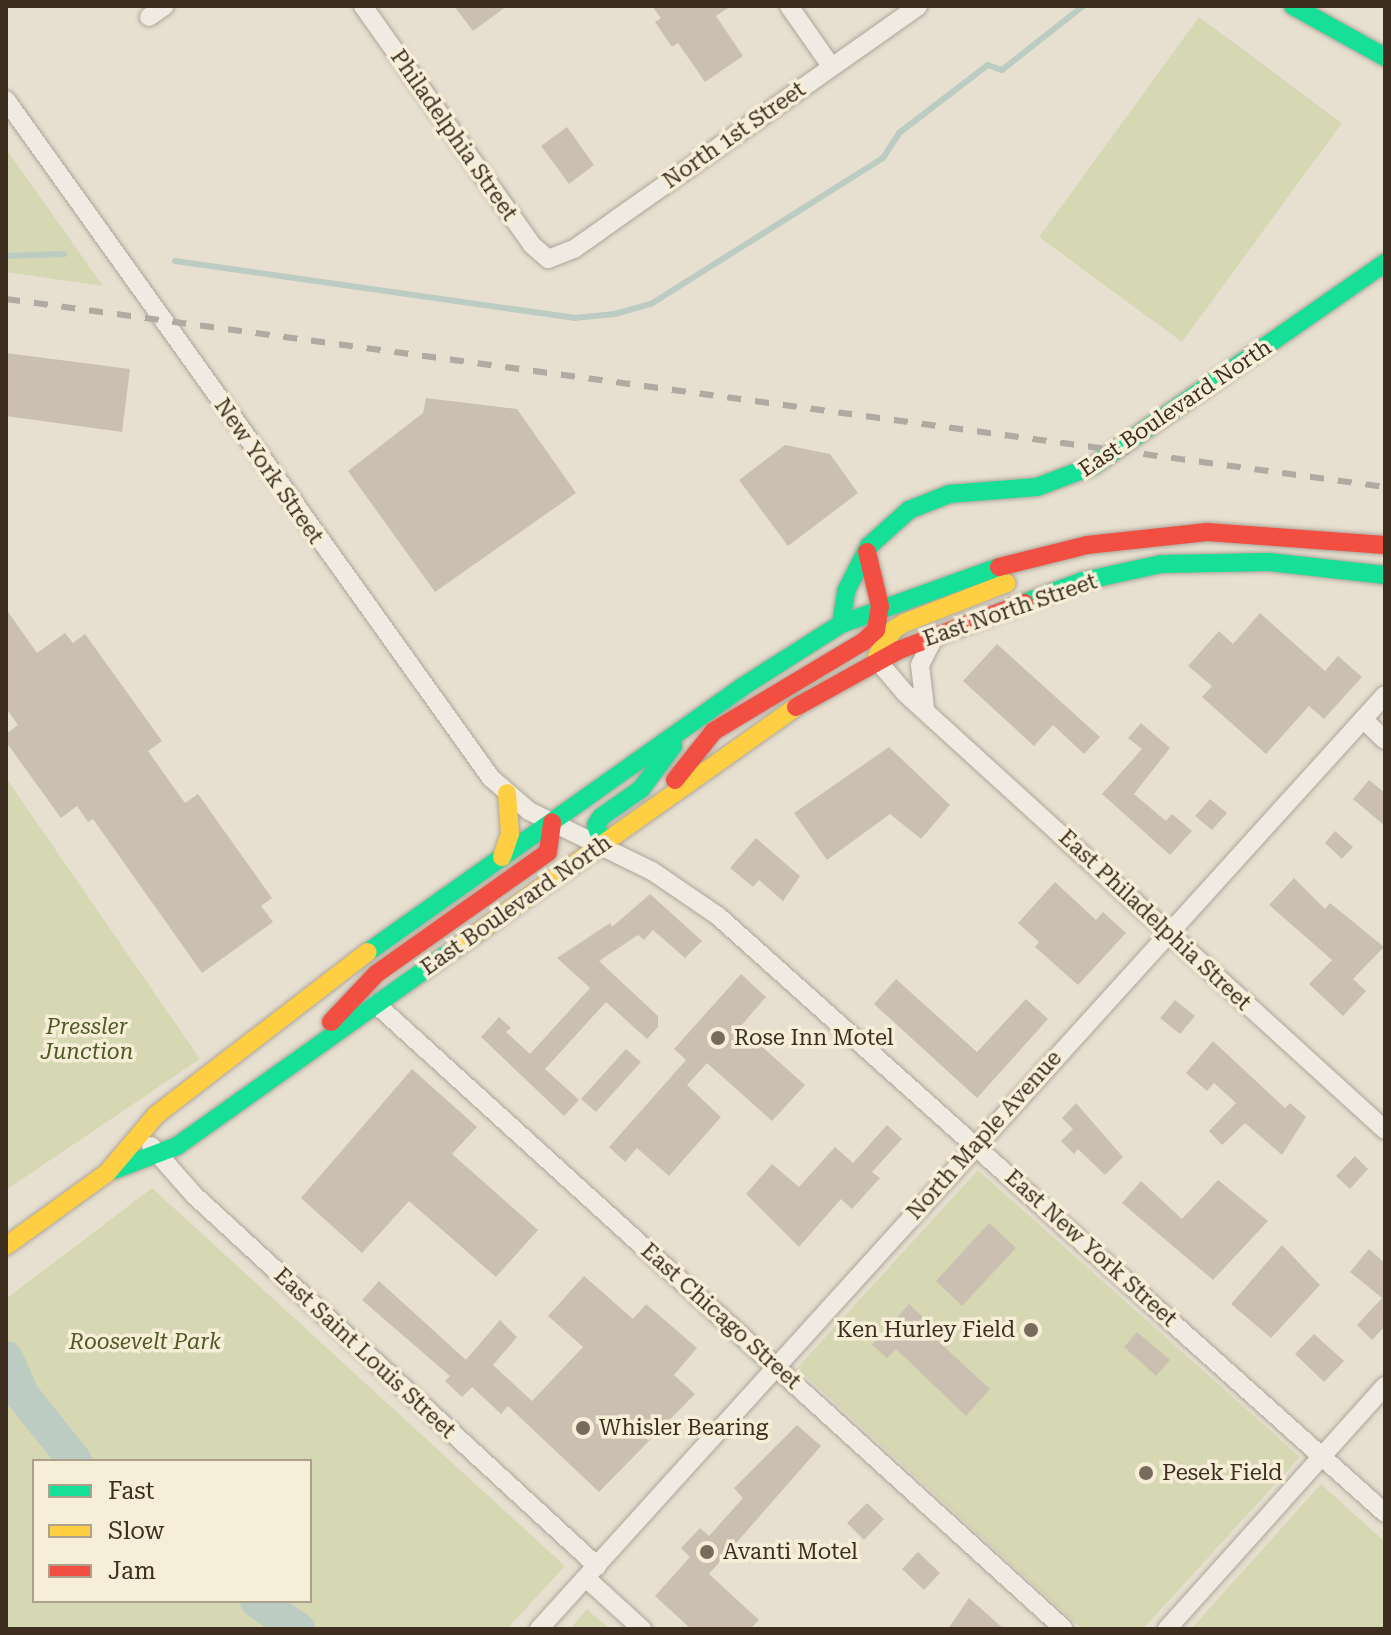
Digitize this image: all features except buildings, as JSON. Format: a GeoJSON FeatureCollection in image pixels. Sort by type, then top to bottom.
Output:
{"type":"FeatureCollection","features":[{"type":"Feature","properties":{"kind":"main road"},"geometry":{"type":"LineString","coordinates":[[1293,6],[1385,57]]}},
{"type":"Feature","properties":{"kind":"main road","name":"East Boulevard North"},"geometry":{"type":"LineString","coordinates":[[841,624],[846,591],[867,552],[894,521],[930,500],[972,491],[1037,487],[1093,466],[1385,263]]}},
{"type":"Feature","properties":{"kind":"main road","name":"East North Street"},"geometry":{"type":"LineString","coordinates":[[880,606],[1087,545],[1207,532],[1385,545]]}},
{"type":"Feature","properties":{"kind":"main road"},"geometry":{"type":"LineString","coordinates":[[877,660],[883,642],[904,623],[1087,545]]}},
{"type":"Feature","properties":{"kind":"main road"},"geometry":{"type":"LineString","coordinates":[[654,807],[714,731],[863,642],[876,630],[880,606],[867,552]]}},
{"type":"Feature","properties":{"kind":"main road","name":"East North Street"},"geometry":{"type":"LineString","coordinates":[[877,660],[936,634],[1083,581],[1161,564],[1269,562],[1385,575]]}},
{"type":"Feature","properties":{"kind":"main road"},"geometry":{"type":"LineString","coordinates":[[6,1246],[107,1173],[156,1115],[281,1017],[688,725],[841,624],[880,606]]}},
{"type":"Feature","properties":{"kind":"main road","name":"East Boulevard North"},"geometry":{"type":"LineString","coordinates":[[107,1173],[177,1146],[792,709],[877,660]]}},
{"type":"Feature","properties":{"kind":"main road"},"geometry":{"type":"LineString","coordinates":[[602,843],[596,825],[601,817],[641,789],[688,725]]}},
{"type":"Feature","properties":{"kind":"main road"},"geometry":{"type":"LineString","coordinates":[[502,857],[510,834],[507,793]]}},
{"type":"Feature","properties":{"kind":"main road"},"geometry":{"type":"LineString","coordinates":[[293,1063],[376,974],[548,852],[552,822]]}},
{"type":"Feature","properties":{"kind":"main road"},"geometry":{"type":"LineString","coordinates":[[157,1153],[157,1144],[177,1117],[236,1071],[281,1017]]}},
{"type":"Feature","properties":{"kind":"street"},"geometry":{"type":"LineString","coordinates":[[149,17],[165,6]]}},
{"type":"Feature","properties":{"kind":"street","name":"Philadelphia Street"},"geometry":{"type":"LineString","coordinates":[[363,6],[532,245],[548,259]]}},
{"type":"Feature","properties":{"kind":"street"},"geometry":{"type":"LineString","coordinates":[[789,6],[831,66]]}},
{"type":"Feature","properties":{"kind":"street","name":"North 1st Street"},"geometry":{"type":"LineString","coordinates":[[548,259],[574,249],[918,6]]}},
{"type":"Feature","properties":{"kind":"street","name":"New York Street"},"geometry":{"type":"LineString","coordinates":[[6,100],[448,723],[507,793],[552,822],[602,843]]}},
{"type":"Feature","properties":{"kind":"street"},"geometry":{"type":"LineString","coordinates":[[925,708],[920,665],[936,634]]}},
{"type":"Feature","properties":{"kind":"street","name":"East Philadelphia Street"},"geometry":{"type":"LineString","coordinates":[[877,660],[1167,932],[1385,1130]]}},
{"type":"Feature","properties":{"kind":"street","name":"North Maple Avenue"},"geometry":{"type":"LineString","coordinates":[[539,1629],[1167,932],[1385,695]]}},
{"type":"Feature","properties":{"kind":"street"},"geometry":{"type":"LineString","coordinates":[[1363,719],[1385,740]]}},
{"type":"Feature","properties":{"kind":"street","name":"East New York Street"},"geometry":{"type":"LineString","coordinates":[[602,843],[718,916],[1385,1513]]}},
{"type":"Feature","properties":{"kind":"street","name":"East Chicago Street"},"geometry":{"type":"LineString","coordinates":[[376,1004],[1064,1629]]}},
{"type":"Feature","properties":{"kind":"street","name":"East Saint Louis Street"},"geometry":{"type":"LineString","coordinates":[[141,1133],[205,1205],[591,1572],[642,1629]]}},
{"type":"Feature","properties":{"kind":"street"},"geometry":{"type":"LineString","coordinates":[[1167,1629],[1385,1386]]}},
{"type":"Feature","properties":{"kind":"green space"},"geometry":{"type":"Polygon","coordinates":[[[1199,17],[1342,123],[1182,342],[1039,237],[1199,17]]]}},
{"type":"Feature","properties":{"kind":"green space"},"geometry":{"type":"Polygon","coordinates":[[[6,149],[103,286],[6,272],[6,149]]]}},
{"type":"Feature","properties":{"kind":"green space","name":"Pressler Junction"},"geometry":{"type":"Polygon","coordinates":[[[6,778],[200,1059],[6,1190],[6,778]]]}},
{"type":"Feature","properties":{"kind":"green space"},"geometry":{"type":"Polygon","coordinates":[[[978,1170],[1300,1457],[1143,1629],[1082,1629],[797,1368],[978,1170]]]}},
{"type":"Feature","properties":{"kind":"green space","name":"Roosevelt Park"},"geometry":{"type":"Polygon","coordinates":[[[152,1188],[565,1566],[507,1629],[6,1629],[6,1299],[152,1188]]]}},
{"type":"Feature","properties":{"kind":"green space"},"geometry":{"type":"Polygon","coordinates":[[[1321,1484],[1385,1542],[1385,1629],[1191,1629],[1321,1484]]]}},
{"type":"Feature","properties":{"kind":"green space"},"geometry":{"type":"Polygon","coordinates":[[[587,1609],[610,1629],[570,1629],[587,1609]]]}},
{"type":"Feature","properties":{"kind":"waterway"},"geometry":{"type":"LineString","coordinates":[[175,261],[574,318],[615,314],[651,304],[883,158],[899,133],[988,65],[1002,70],[1083,6]]}},
{"type":"Feature","properties":{"kind":"waterway"},"geometry":{"type":"LineString","coordinates":[[6,256],[64,254]]}},
{"type":"Feature","properties":{"kind":"waterway"},"geometry":{"type":"LineString","coordinates":[[6,1358],[23,1396],[73,1459]]}},
{"type":"Feature","properties":{"kind":"waterway"},"geometry":{"type":"LineString","coordinates":[[260,1603],[298,1629]]}},
{"type":"Feature","properties":{"kind":"railway"},"geometry":{"type":"LineString","coordinates":[[6,299],[1385,487]]}},
{"type":"Feature","properties":{"kind":"traffic: fast"},"geometry":{"type":"LineString","coordinates":[[1293,6],[1385,57]]}},
{"type":"Feature","properties":{"kind":"traffic: fast"},"geometry":{"type":"LineString","coordinates":[[841,624],[846,591],[869,546],[909,510],[949,494],[1037,487],[1093,466],[1385,263]]}},
{"type":"Feature","properties":{"kind":"traffic: fast"},"geometry":{"type":"LineString","coordinates":[[1024,603],[1083,581],[1161,564],[1269,562],[1385,575]]}},
{"type":"Feature","properties":{"kind":"traffic: fast"},"geometry":{"type":"LineString","coordinates":[[368,952],[742,687],[841,624],[999,567]]}},
{"type":"Feature","properties":{"kind":"traffic: fast"},"geometry":{"type":"LineString","coordinates":[[602,843],[596,825],[601,817],[641,789],[673,746]]}},
{"type":"Feature","properties":{"kind":"traffic: fast"},"geometry":{"type":"LineString","coordinates":[[111,1171],[177,1146],[460,945]]}},
{"type":"Feature","properties":{"kind":"traffic: slow"},"geometry":{"type":"LineString","coordinates":[[877,656],[893,630],[904,623],[1007,583]]}},
{"type":"Feature","properties":{"kind":"traffic: slow"},"geometry":{"type":"LineString","coordinates":[[460,945],[796,707]]}},
{"type":"Feature","properties":{"kind":"traffic: slow"},"geometry":{"type":"LineString","coordinates":[[502,857],[510,834],[507,793]]}},
{"type":"Feature","properties":{"kind":"traffic: slow"},"geometry":{"type":"LineString","coordinates":[[6,1246],[107,1173],[156,1115],[368,952]]}},
{"type":"Feature","properties":{"kind":"traffic: jam"},"geometry":{"type":"LineString","coordinates":[[999,567],[1087,545],[1207,532],[1385,545]]}},
{"type":"Feature","properties":{"kind":"traffic: jam"},"geometry":{"type":"LineString","coordinates":[[867,552],[880,606]]}},
{"type":"Feature","properties":{"kind":"traffic: jam"},"geometry":{"type":"LineString","coordinates":[[796,707],[899,650],[1024,603]]}},
{"type":"Feature","properties":{"kind":"traffic: jam"},"geometry":{"type":"LineString","coordinates":[[675,780],[714,731],[863,642],[876,630],[880,606]]}},
{"type":"Feature","properties":{"kind":"traffic: jam"},"geometry":{"type":"LineString","coordinates":[[331,1022],[376,974],[548,852],[552,822]]}},
{"type":"Feature","properties":{"kind":"place","name":"Rose Inn Motel"},"geometry":{"type":"Point","coordinates":[718,1038]}},
{"type":"Feature","properties":{"kind":"place","name":"Ken Hurley Field"},"geometry":{"type":"Point","coordinates":[1031,1330]}},
{"type":"Feature","properties":{"kind":"place","name":"Whisler Bearing"},"geometry":{"type":"Point","coordinates":[583,1428]}},
{"type":"Feature","properties":{"kind":"place","name":"Pesek Field"},"geometry":{"type":"Point","coordinates":[1146,1473]}},
{"type":"Feature","properties":{"kind":"place","name":"Avanti Motel"},"geometry":{"type":"Point","coordinates":[707,1552]}}]}
